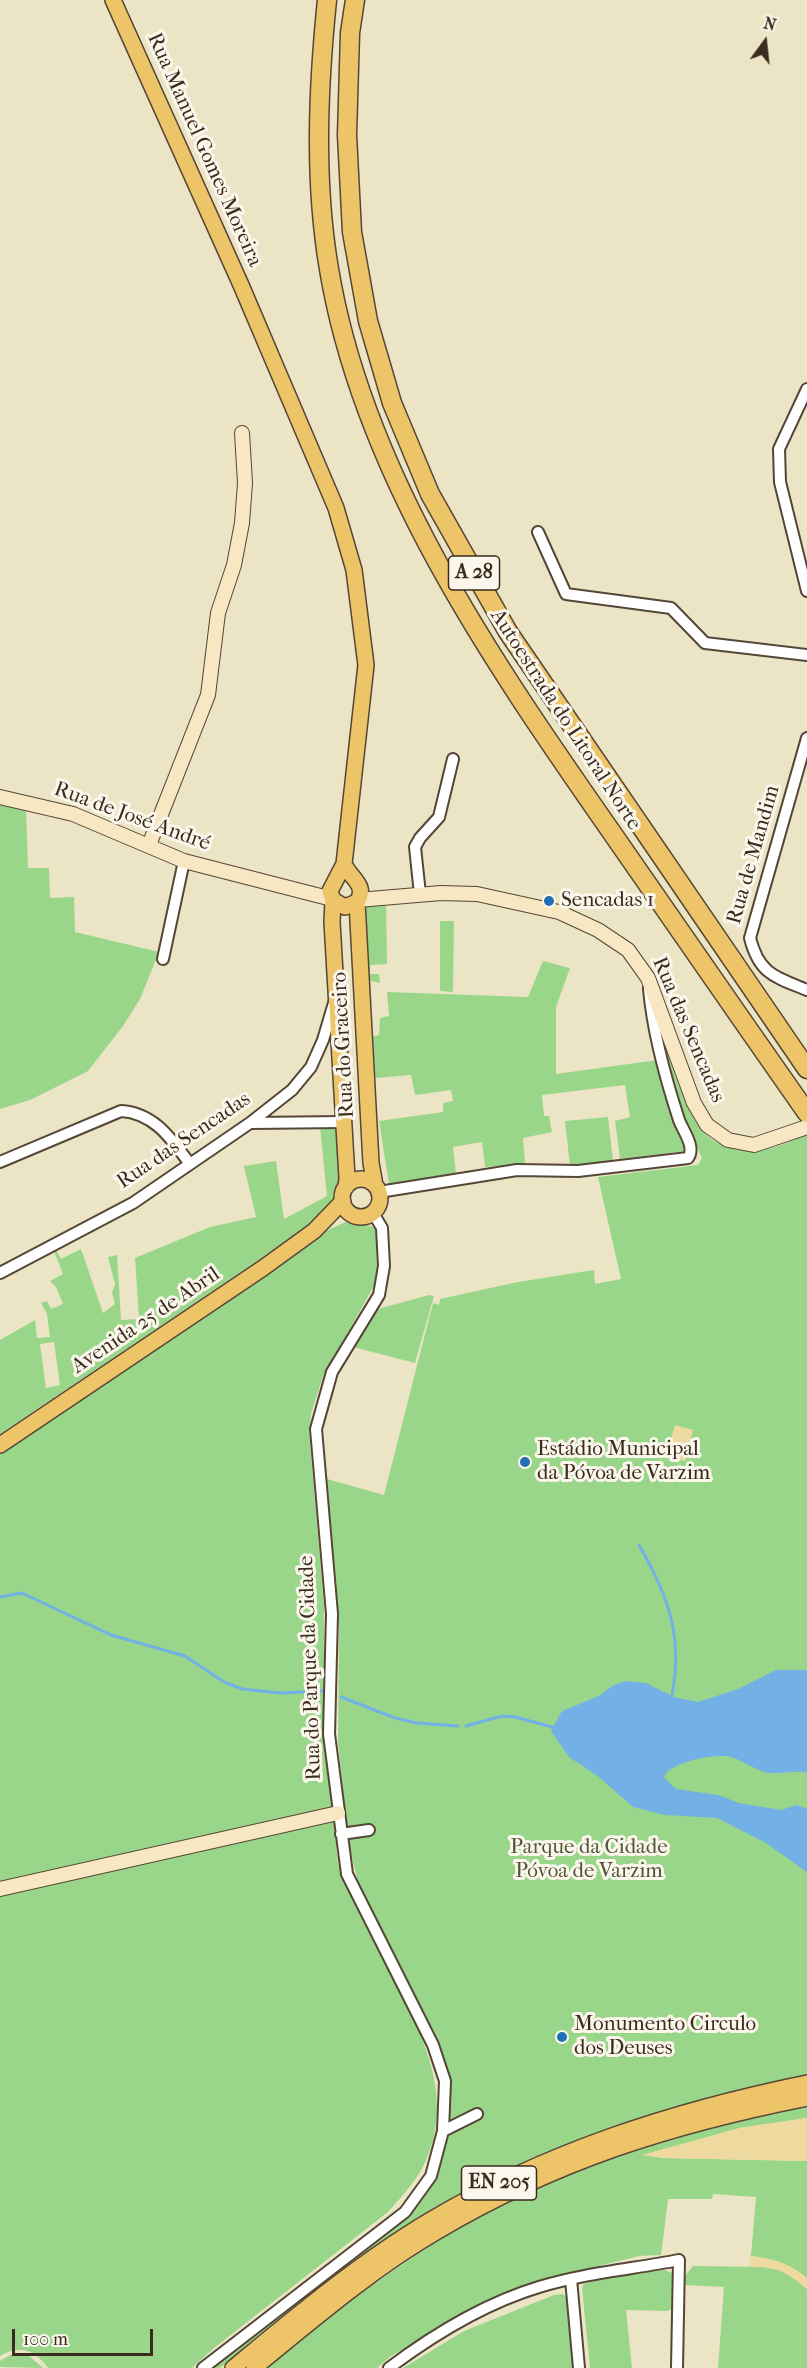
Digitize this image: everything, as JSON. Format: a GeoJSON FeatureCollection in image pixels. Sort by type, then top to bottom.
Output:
{"type":"FeatureCollection","features":[{"type":"Feature","properties":{"kind":"highway","name":"Autoestrada do Litoral Norte"},"geometry":{"type":"LineString","coordinates":[[327,0],[319,83],[319,156],[328,267],[361,397],[394,476],[490,652],[543,735],[807,1113]]}},
{"type":"Feature","properties":{"kind":"highway","name":"Autoestrada do Litoral Norte"},"geometry":{"type":"LineString","coordinates":[[355,0],[350,33],[346,135],[352,232],[368,321],[392,403],[430,494],[508,632],[807,1069]]}},
{"type":"Feature","properties":{"kind":"main road","name":"Rua Manuel Gomes Moreira"},"geometry":{"type":"LineString","coordinates":[[113,0],[241,285],[336,508],[354,570],[363,621],[366,664],[363,707],[344,864],[330,893]]}},
{"type":"Feature","properties":{"kind":"main road"},"geometry":{"type":"LineString","coordinates":[[330,893],[345,907],[361,901],[359,884],[352,878],[344,864]]}},
{"type":"Feature","properties":{"kind":"main road"},"geometry":{"type":"LineString","coordinates":[[352,878],[344,876],[330,893],[344,1122],[344,1194],[347,1210],[356,1216]]}},
{"type":"Feature","properties":{"kind":"main road","name":"Rua do Graceiro"},"geometry":{"type":"LineString","coordinates":[[361,901],[360,948],[371,1162],[377,1188]]}},
{"type":"Feature","properties":{"kind":"main road"},"geometry":{"type":"LineString","coordinates":[[333,950],[347,958],[354,956],[360,948]]}},
{"type":"Feature","properties":{"kind":"main road"},"geometry":{"type":"LineString","coordinates":[[344,1194],[360,1179],[377,1188],[380,1203],[373,1213]]}},
{"type":"Feature","properties":{"kind":"main road","name":"Avenida 25 de Abril"},"geometry":{"type":"LineString","coordinates":[[314,1231],[344,1194]]}},
{"type":"Feature","properties":{"kind":"main road","name":"Avenida 25 de Abril"},"geometry":{"type":"LineString","coordinates":[[0,1445],[314,1231],[356,1216],[373,1213]]}},
{"type":"Feature","properties":{"kind":"main road","name":"EN 205"},"geometry":{"type":"LineString","coordinates":[[233,2368],[346,2276],[429,2221],[529,2168],[629,2129],[683,2112],[727,2099],[807,2083]]}},
{"type":"Feature","properties":{"kind":"main road","name":"EN 205"},"geometry":{"type":"LineString","coordinates":[[254,2368],[358,2284],[416,2245],[534,2180],[632,2140],[729,2114],[807,2098]]}},
{"type":"Feature","properties":{"kind":"street"},"geometry":{"type":"LineString","coordinates":[[807,389],[779,449],[780,482],[807,591]]}},
{"type":"Feature","properties":{"kind":"street"},"geometry":{"type":"LineString","coordinates":[[149,845],[208,695],[218,613],[234,565],[242,523],[246,483],[242,433]]}},
{"type":"Feature","properties":{"kind":"street"},"geometry":{"type":"LineString","coordinates":[[538,532],[566,594],[671,608],[705,643],[807,655]]}},
{"type":"Feature","properties":{"kind":"street","name":"Rua de Mandim"},"geometry":{"type":"LineString","coordinates":[[807,738],[750,938],[755,958],[769,975],[807,990]]}},
{"type":"Feature","properties":{"kind":"street"},"geometry":{"type":"LineString","coordinates":[[420,894],[415,847],[420,837],[439,817],[453,759]]}},
{"type":"Feature","properties":{"kind":"street","name":"Rua de José André"},"geometry":{"type":"LineString","coordinates":[[0,797],[73,814],[184,861],[330,893]]}},
{"type":"Feature","properties":{"kind":"street"},"geometry":{"type":"LineString","coordinates":[[163,959],[184,861]]}},
{"type":"Feature","properties":{"kind":"street","name":"Rua das Sencadas"},"geometry":{"type":"LineString","coordinates":[[361,901],[456,892],[487,895],[567,915],[620,943],[636,959],[648,978],[694,1104],[707,1125],[721,1137],[746,1145],[761,1144],[807,1126]]}},
{"type":"Feature","properties":{"kind":"street"},"geometry":{"type":"LineString","coordinates":[[377,1188],[517,1170],[578,1171],[688,1158],[691,1148],[680,1121],[654,1035],[648,978]]}},
{"type":"Feature","properties":{"kind":"street","name":"Rua das Sencadas"},"geometry":{"type":"LineString","coordinates":[[0,1273],[133,1203],[250,1123],[292,1090],[310,1067],[323,1040],[337,992]]}},
{"type":"Feature","properties":{"kind":"street"},"geometry":{"type":"LineString","coordinates":[[0,1162],[121,1111],[135,1113],[160,1127],[190,1164]]}},
{"type":"Feature","properties":{"kind":"street"},"geometry":{"type":"LineString","coordinates":[[250,1123],[344,1122]]}},
{"type":"Feature","properties":{"kind":"street","name":"Rua do Parque da Cidade"},"geometry":{"type":"LineString","coordinates":[[203,2368],[405,2212],[431,2176],[444,2131],[445,2081],[433,2045],[348,1875],[338,1813],[330,1734],[332,1614],[316,1429],[332,1372],[379,1295],[384,1266],[382,1228],[373,1213]]}},
{"type":"Feature","properties":{"kind":"street"},"geometry":{"type":"LineString","coordinates":[[0,1889],[338,1813]]}},
{"type":"Feature","properties":{"kind":"street"},"geometry":{"type":"LineString","coordinates":[[341,1834],[369,1830]]}},
{"type":"Feature","properties":{"kind":"street"},"geometry":{"type":"LineString","coordinates":[[444,2131],[477,2114]]}},
{"type":"Feature","properties":{"kind":"street"},"geometry":{"type":"LineString","coordinates":[[389,2368],[407,2354],[474,2315],[537,2288],[571,2279],[679,2260],[676,2368]]}},
{"type":"Feature","properties":{"kind":"street"},"geometry":{"type":"LineString","coordinates":[[571,2279],[579,2368]]}},
{"type":"Feature","properties":{"kind":"green space"},"geometry":{"type":"Polygon","coordinates":[[[0,803],[26,808],[28,868],[49,868],[50,898],[74,897],[75,932],[159,952],[140,999],[123,1026],[88,1071],[30,1100],[0,1109],[0,803]]]}},
{"type":"Feature","properties":{"kind":"green space"},"geometry":{"type":"Polygon","coordinates":[[[386,902],[387,964],[370,965],[370,974],[379,974],[380,983],[366,980],[365,909],[368,905],[386,902]]]}},
{"type":"Feature","properties":{"kind":"green space"},"geometry":{"type":"Polygon","coordinates":[[[440,921],[454,921],[453,992],[440,991],[440,921]]]}},
{"type":"Feature","properties":{"kind":"green space"},"geometry":{"type":"Polygon","coordinates":[[[543,961],[570,968],[556,1007],[556,1074],[658,1060],[685,1151],[620,1159],[615,1121],[630,1117],[625,1085],[542,1095],[544,1116],[549,1116],[552,1132],[523,1138],[525,1164],[485,1167],[482,1142],[453,1147],[456,1173],[389,1184],[379,1121],[443,1112],[443,1103],[453,1101],[451,1090],[415,1095],[411,1075],[375,1078],[373,1036],[379,1035],[380,1018],[389,1016],[387,992],[528,997],[543,961]]]}},
{"type":"Feature","properties":{"kind":"green space","name":"Parque da Cidade Póvoa de Varzim"},"geometry":{"type":"Polygon","coordinates":[[[656,1020],[691,1113],[711,1139],[728,1147],[754,1151],[774,1147],[807,1135],[807,2076],[708,2097],[577,2141],[275,2325],[220,2368],[210,2368],[408,2214],[435,2178],[442,2157],[450,2107],[445,2064],[359,1886],[348,1841],[338,1742],[339,1632],[327,1479],[384,1495],[433,1303],[439,1305],[440,1299],[518,1282],[594,1270],[595,1284],[621,1279],[598,1177],[698,1165],[702,1158],[678,1105],[656,1020]]]}},
{"type":"Feature","properties":{"kind":"green space"},"geometry":{"type":"Polygon","coordinates":[[[608,1117],[613,1161],[570,1166],[565,1121],[608,1117]]]}},
{"type":"Feature","properties":{"kind":"green space"},"geometry":{"type":"Polygon","coordinates":[[[320,1127],[340,1128],[339,1184],[324,1216],[0,1434],[0,1340],[35,1320],[37,1338],[50,1337],[47,1314],[41,1303],[47,1301],[51,1309],[63,1304],[56,1287],[50,1281],[63,1274],[54,1251],[56,1250],[61,1259],[81,1249],[103,1313],[115,1304],[112,1293],[115,1284],[108,1257],[117,1255],[121,1320],[139,1319],[135,1258],[210,1227],[256,1217],[244,1166],[276,1161],[284,1219],[327,1196],[320,1127]],[[54,1342],[40,1344],[46,1388],[60,1385],[54,1342]]]}},
{"type":"Feature","properties":{"kind":"green space"},"geometry":{"type":"Polygon","coordinates":[[[348,1221],[373,1227],[376,1232],[377,1269],[374,1286],[323,1376],[311,1414],[309,1432],[324,1605],[324,1731],[333,1810],[0,1882],[0,1454],[317,1235],[348,1221]]]}},
{"type":"Feature","properties":{"kind":"green space"},"geometry":{"type":"Polygon","coordinates":[[[429,1295],[434,1296],[415,1363],[353,1347],[378,1309],[429,1295]]]}},
{"type":"Feature","properties":{"kind":"green space"},"geometry":{"type":"Polygon","coordinates":[[[334,1818],[340,1872],[402,1994],[429,2060],[436,2094],[436,2127],[426,2160],[419,2174],[388,2212],[214,2348],[192,2368],[48,2368],[38,2357],[27,2351],[14,2350],[0,2356],[0,1895],[334,1818]]]}},
{"type":"Feature","properties":{"kind":"green space"},"geometry":{"type":"Polygon","coordinates":[[[807,2105],[807,2118],[740,2128],[643,2155],[664,2158],[807,2161],[807,2278],[780,2262],[751,2256],[756,2197],[713,2194],[712,2199],[668,2199],[661,2255],[639,2256],[563,2275],[487,2304],[391,2356],[377,2368],[262,2368],[331,2314],[448,2233],[532,2190],[566,2174],[663,2138],[807,2105]]]}},
{"type":"Feature","properties":{"kind":"green space"},"geometry":{"type":"Polygon","coordinates":[[[693,2266],[766,2267],[787,2272],[807,2289],[807,2368],[718,2368],[724,2287],[685,2285],[684,2277],[693,2266]]]}},
{"type":"Feature","properties":{"kind":"green space"},"geometry":{"type":"Polygon","coordinates":[[[665,2270],[674,2274],[672,2309],[667,2311],[626,2310],[632,2368],[590,2368],[582,2288],[584,2284],[622,2274],[665,2270]]]}},
{"type":"Feature","properties":{"kind":"green space"},"geometry":{"type":"Polygon","coordinates":[[[563,2294],[566,2297],[573,2368],[403,2368],[464,2331],[554,2295],[563,2294]]]}},
{"type":"Feature","properties":{"kind":"green space"},"geometry":{"type":"Polygon","coordinates":[[[26,2353],[43,2368],[0,2367],[0,2361],[10,2355],[26,2353]]]}},
{"type":"Feature","properties":{"kind":"sand"},"geometry":{"type":"Polygon","coordinates":[[[675,1425],[693,1430],[685,1461],[666,1457],[675,1425]]]}},
{"type":"Feature","properties":{"kind":"sand"},"geometry":{"type":"Polygon","coordinates":[[[807,2118],[807,2161],[664,2158],[642,2155],[740,2128],[807,2118]]]}},
{"type":"Feature","properties":{"kind":"sand"},"geometry":{"type":"Polygon","coordinates":[[[751,2256],[774,2260],[794,2269],[807,2278],[807,2289],[781,2271],[749,2267],[751,2256]]]}},
{"type":"Feature","properties":{"kind":"water"},"geometry":{"type":"Polygon","coordinates":[[[776,1670],[807,1670],[807,1773],[770,1773],[731,1757],[715,1756],[684,1763],[675,1767],[664,1777],[676,1789],[718,1795],[739,1803],[781,1810],[797,1805],[807,1809],[807,1872],[766,1843],[717,1818],[665,1815],[633,1807],[599,1777],[569,1757],[551,1731],[562,1711],[599,1696],[612,1686],[625,1681],[646,1683],[674,1697],[698,1702],[738,1689],[776,1670]]]}},
{"type":"Feature","properties":{"kind":"waterway"},"geometry":{"type":"LineString","coordinates":[[639,1545],[666,1600],[671,1618],[676,1654],[672,1696]]}},
{"type":"Feature","properties":{"kind":"waterway"},"geometry":{"type":"LineString","coordinates":[[0,1597],[22,1593],[111,1635],[185,1656],[224,1682],[242,1689],[280,1693],[323,1691]]}},
{"type":"Feature","properties":{"kind":"waterway"},"geometry":{"type":"LineString","coordinates":[[341,1697],[395,1718],[417,1723],[458,1726]]}},
{"type":"Feature","properties":{"kind":"waterway"},"geometry":{"type":"LineString","coordinates":[[466,1726],[502,1716],[515,1717],[552,1727]]}},
{"type":"Feature","properties":{"kind":"place","name":"Sencadas 1"},"geometry":{"type":"Point","coordinates":[549,901]}},
{"type":"Feature","properties":{"kind":"place","name":"Estádio Municipal da Póvoa de Varzim"},"geometry":{"type":"Point","coordinates":[525,1462]}},
{"type":"Feature","properties":{"kind":"place","name":"Monumento Circulo dos Deuses"},"geometry":{"type":"Point","coordinates":[562,2037]}}]}
